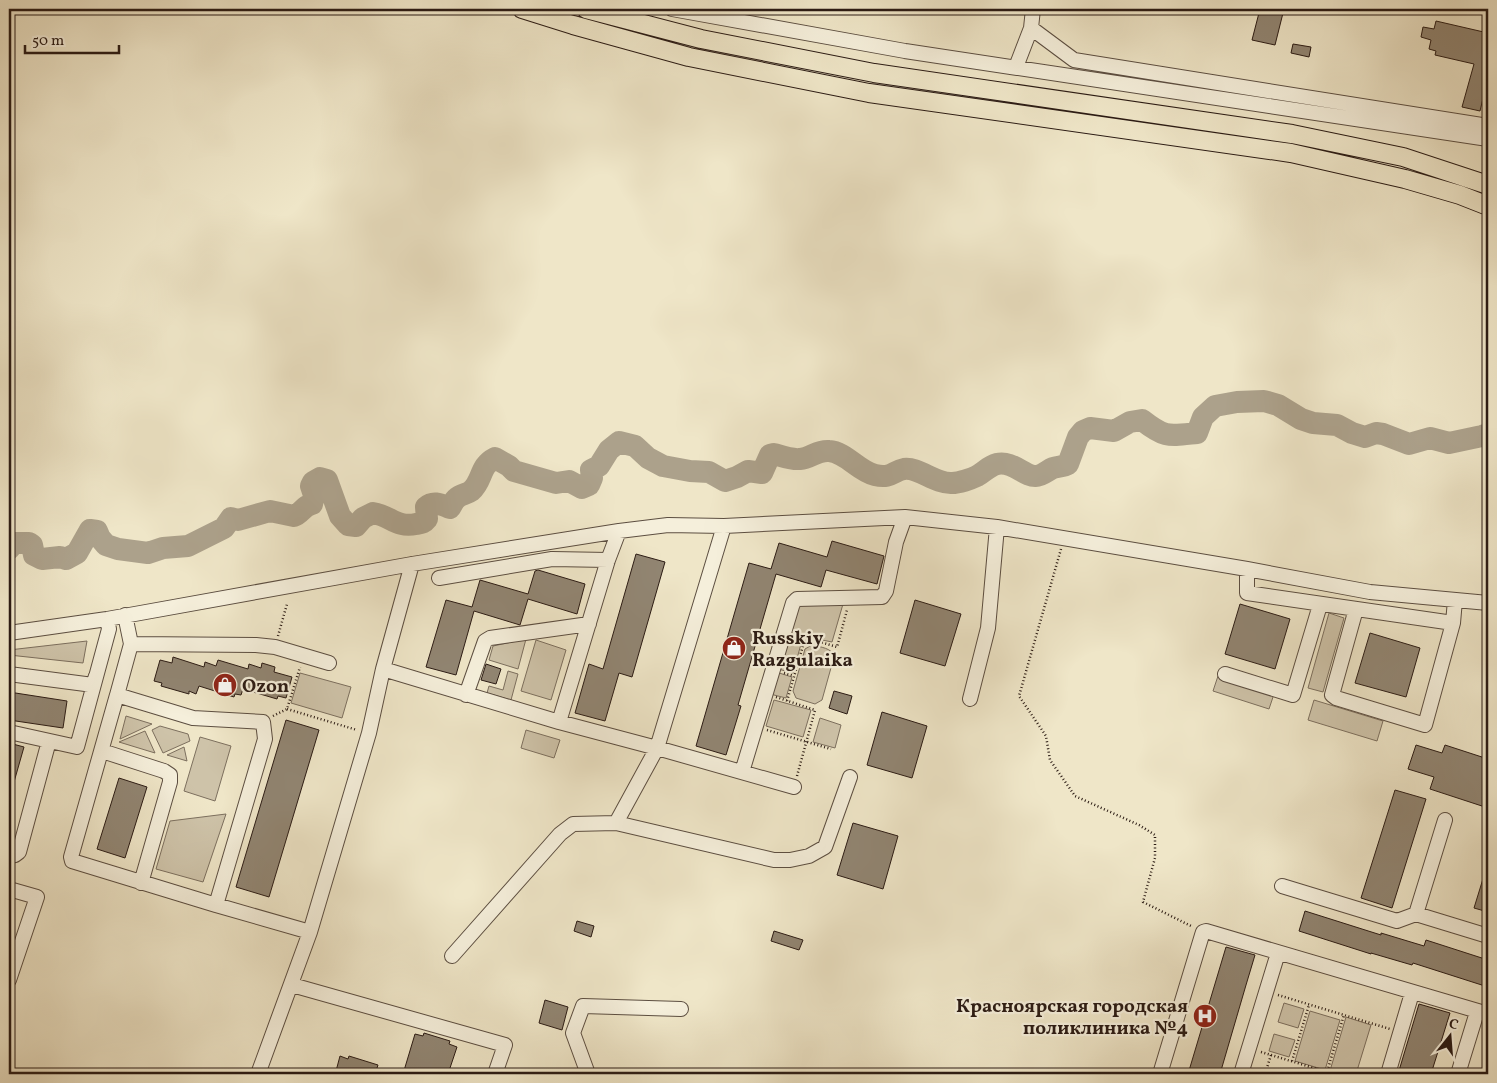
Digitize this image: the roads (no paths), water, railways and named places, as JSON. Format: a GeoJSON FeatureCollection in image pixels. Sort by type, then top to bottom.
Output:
{"type":"FeatureCollection","features":[{"type":"Feature","properties":{"kind":"main road"},"geometry":{"type":"LineString","coordinates":[[522,9],[689,57],[869,93],[1291,153],[1405,179],[1460,195],[1488,206]]}},
{"type":"Feature","properties":{"kind":"main road"},"geometry":{"type":"LineString","coordinates":[[586,9],[701,39],[874,73],[1292,134],[1403,157],[1488,185]]}},
{"type":"Feature","properties":{"kind":"street"},"geometry":{"type":"LineString","coordinates":[[672,9],[904,51],[1488,139]]}},
{"type":"Feature","properties":{"kind":"street"},"geometry":{"type":"LineString","coordinates":[[1016,67],[1031,28],[1033,9]]}},
{"type":"Feature","properties":{"kind":"street"},"geometry":{"type":"LineString","coordinates":[[1031,28],[1074,60],[1488,126]]}},
{"type":"Feature","properties":{"kind":"street"},"geometry":{"type":"LineString","coordinates":[[742,772],[793,602],[797,600],[882,597],[886,591],[896,542],[905,517]]}},
{"type":"Feature","properties":{"kind":"street"},"geometry":{"type":"LineString","coordinates":[[9,633],[107,619],[412,564],[619,530],[668,525],[724,526],[905,517],[997,527],[1247,569],[1370,592],[1488,603]]}},
{"type":"Feature","properties":{"kind":"street"},"geometry":{"type":"LineString","coordinates":[[616,823],[657,748],[724,526]]}},
{"type":"Feature","properties":{"kind":"street"},"geometry":{"type":"LineString","coordinates":[[970,699],[988,628],[997,527]]}},
{"type":"Feature","properties":{"kind":"street"},"geometry":{"type":"LineString","coordinates":[[558,722],[619,530]]}},
{"type":"Feature","properties":{"kind":"street"},"geometry":{"type":"LineString","coordinates":[[439,578],[552,559],[608,560]]}},
{"type":"Feature","properties":{"kind":"street"},"geometry":{"type":"LineString","coordinates":[[258,1074],[310,932],[369,733],[383,669],[412,564]]}},
{"type":"Feature","properties":{"kind":"street"},"geometry":{"type":"LineString","coordinates":[[1247,569],[1247,593],[1453,623]]}},
{"type":"Feature","properties":{"kind":"street"},"geometry":{"type":"LineString","coordinates":[[1356,609],[1332,695],[1336,698],[1425,725],[1453,623],[1455,600]]}},
{"type":"Feature","properties":{"kind":"street"},"geometry":{"type":"LineString","coordinates":[[1225,674],[1293,695],[1320,604]]}},
{"type":"Feature","properties":{"kind":"street"},"geometry":{"type":"LineString","coordinates":[[125,615],[131,644],[71,857],[72,861],[140,883],[310,932]]}},
{"type":"Feature","properties":{"kind":"street"},"geometry":{"type":"LineString","coordinates":[[9,732],[77,747],[109,629],[107,619]]}},
{"type":"Feature","properties":{"kind":"street"},"geometry":{"type":"LineString","coordinates":[[466,695],[485,641],[490,638],[589,624]]}},
{"type":"Feature","properties":{"kind":"street"},"geometry":{"type":"LineString","coordinates":[[131,644],[256,644],[275,647],[329,663]]}},
{"type":"Feature","properties":{"kind":"street"},"geometry":{"type":"LineString","coordinates":[[383,669],[558,722],[657,748],[794,788]]}},
{"type":"Feature","properties":{"kind":"street"},"geometry":{"type":"LineString","coordinates":[[9,674],[93,685]]}},
{"type":"Feature","properties":{"kind":"street"},"geometry":{"type":"LineString","coordinates":[[117,695],[193,718],[263,722],[265,739],[216,905]]}},
{"type":"Feature","properties":{"kind":"street"},"geometry":{"type":"LineString","coordinates":[[9,856],[19,852],[49,741]]}},
{"type":"Feature","properties":{"kind":"street"},"geometry":{"type":"LineString","coordinates":[[102,751],[164,771],[170,775],[170,782],[140,883]]}},
{"type":"Feature","properties":{"kind":"street"},"geometry":{"type":"LineString","coordinates":[[452,956],[560,834],[573,824],[616,823],[774,860],[800,858],[809,856],[825,847],[850,777]]}},
{"type":"Feature","properties":{"kind":"street"},"geometry":{"type":"LineString","coordinates":[[1416,914],[1445,820]]}},
{"type":"Feature","properties":{"kind":"street"},"geometry":{"type":"LineString","coordinates":[[1282,886],[1397,921],[1416,914],[1488,936]]}},
{"type":"Feature","properties":{"kind":"street"},"geometry":{"type":"LineString","coordinates":[[9,889],[37,897],[9,980]]}},
{"type":"Feature","properties":{"kind":"street"},"geometry":{"type":"LineString","coordinates":[[1160,1074],[1203,932],[1206,931],[1483,1013],[1458,1074]]}},
{"type":"Feature","properties":{"kind":"street"},"geometry":{"type":"LineString","coordinates":[[1242,1074],[1278,953]]}},
{"type":"Feature","properties":{"kind":"street"},"geometry":{"type":"LineString","coordinates":[[292,985],[504,1045],[496,1074]]}},
{"type":"Feature","properties":{"kind":"street"},"geometry":{"type":"LineString","coordinates":[[1388,1074],[1412,993]]}},
{"type":"Feature","properties":{"kind":"street"},"geometry":{"type":"LineString","coordinates":[[588,1074],[574,1034],[583,1006],[681,1009]]}},
{"type":"Feature","properties":{"kind":"waterway"},"geometry":{"type":"LineString","coordinates":[[9,549],[14,543],[29,543],[32,545],[34,555],[42,559],[60,557],[66,559],[77,553],[90,530],[97,531],[106,545],[118,549],[148,553],[163,548],[188,546],[224,528],[231,518],[238,520],[270,511],[296,515],[306,506],[312,504],[314,495],[311,486],[313,482],[320,478],[327,480],[340,516],[348,525],[356,526],[363,518],[373,513],[398,523],[416,524],[427,519],[426,507],[429,505],[438,504],[450,508],[455,500],[471,491],[478,483],[486,465],[495,458],[514,471],[556,483],[569,481],[582,488],[589,485],[592,478],[591,470],[599,466],[609,450],[619,442],[635,446],[648,458],[663,466],[709,472],[725,481],[748,471],[762,473],[770,455],[774,454],[800,459],[829,451],[841,455],[863,470],[875,475],[885,476],[900,470],[910,469],[939,481],[952,483],[974,477],[991,466],[1003,463],[1032,476],[1038,476],[1053,468],[1066,465],[1078,437],[1083,431],[1090,428],[1114,431],[1130,422],[1142,420],[1162,433],[1173,435],[1197,433],[1203,417],[1215,406],[1237,402],[1264,401],[1278,405],[1301,419],[1313,423],[1337,425],[1365,437],[1376,433],[1383,434],[1409,444],[1430,438],[1449,443],[1488,434]]}},
{"type":"Feature","properties":{"kind":"place","name":"Russkiy Razgulaika"},"geometry":{"type":"Point","coordinates":[734,648]}},
{"type":"Feature","properties":{"kind":"place","name":"Ozon"},"geometry":{"type":"Point","coordinates":[225,685]}},
{"type":"Feature","properties":{"kind":"place","name":"Красноярская городская поликлиника №4"},"geometry":{"type":"Point","coordinates":[1205,1016]}}]}
